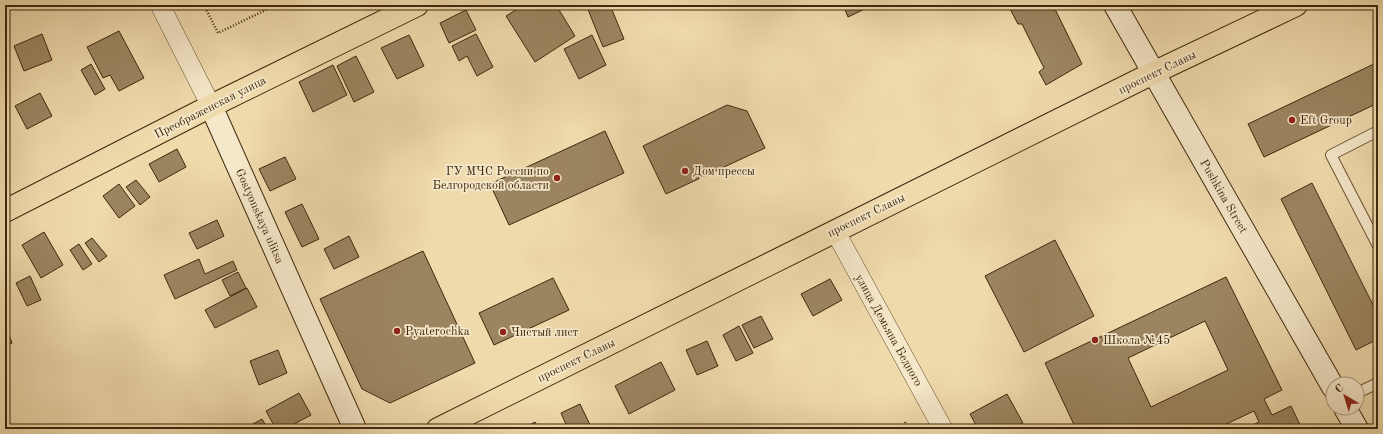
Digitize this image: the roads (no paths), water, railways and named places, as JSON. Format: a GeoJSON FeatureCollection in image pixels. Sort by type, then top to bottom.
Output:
{"type":"FeatureCollection","features":[{"type":"Feature","properties":{"kind":"main road","name":"Преображенская улица"},"geometry":{"type":"LineString","coordinates":[[5,211],[211,106],[416,5]]}},
{"type":"Feature","properties":{"kind":"main road","name":"проспект Славы"},"geometry":{"type":"LineString","coordinates":[[438,429],[1153,73],[1296,5]]}},
{"type":"Feature","properties":{"kind":"street","name":"Gostyonskaya ulitsa"},"geometry":{"type":"LineString","coordinates":[[160,5],[211,106],[355,429]]}},
{"type":"Feature","properties":{"kind":"street","name":"Pushkina Street"},"geometry":{"type":"LineString","coordinates":[[1114,5],[1327,376]]}},
{"type":"Feature","properties":{"kind":"street","name":"улица Демьяна Бедного"},"geometry":{"type":"LineString","coordinates":[[835,231],[943,429]]}},
{"type":"Feature","properties":{"kind":"street"},"geometry":{"type":"LineString","coordinates":[[1350,416],[1357,429]]}},
{"type":"Feature","properties":{"kind":"lane"},"geometry":{"type":"LineString","coordinates":[[1378,130],[1331,155],[1378,246]]}},
{"type":"Feature","properties":{"kind":"lane"},"geometry":{"type":"LineString","coordinates":[[1365,389],[1378,383]]}},
{"type":"Feature","properties":{"kind":"place","name":"Eft Group"},"geometry":{"type":"Point","coordinates":[1292,120]}},
{"type":"Feature","properties":{"kind":"place","name":"Дом прессы"},"geometry":{"type":"Point","coordinates":[685,171]}},
{"type":"Feature","properties":{"kind":"place","name":"ГУ МЧС России по Белгородской области"},"geometry":{"type":"Point","coordinates":[557,178]}},
{"type":"Feature","properties":{"kind":"place","name":"Pyaterochka"},"geometry":{"type":"Point","coordinates":[397,331]}},
{"type":"Feature","properties":{"kind":"place","name":"Чистый лист"},"geometry":{"type":"Point","coordinates":[503,332]}},
{"type":"Feature","properties":{"kind":"place","name":"Школа №45"},"geometry":{"type":"Point","coordinates":[1095,340]}}]}
